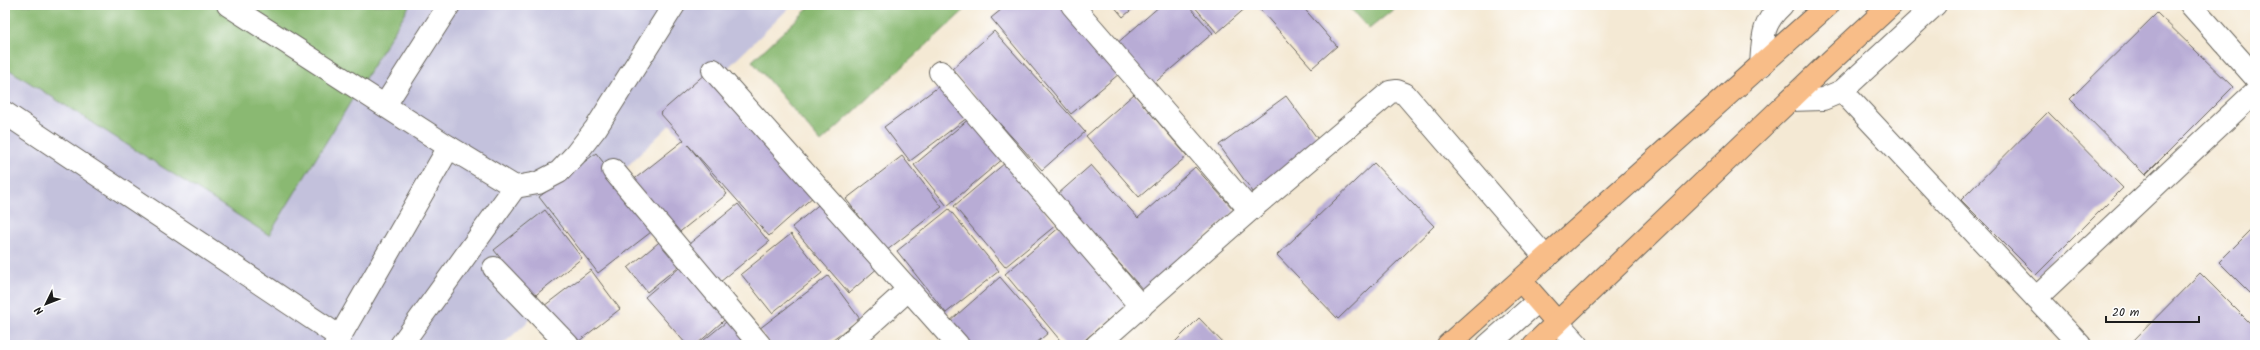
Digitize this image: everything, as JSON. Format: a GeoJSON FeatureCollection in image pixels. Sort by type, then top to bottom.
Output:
{"type":"FeatureCollection","features":[{"type":"Feature","properties":{"kind":"main road"},"geometry":{"type":"LineString","coordinates":[[1448,345],[1762,66],[1828,5]]}},
{"type":"Feature","properties":{"kind":"main road"},"geometry":{"type":"LineString","coordinates":[[1534,345],[1891,5]]}},
{"type":"Feature","properties":{"kind":"main road"},"geometry":{"type":"LineString","coordinates":[[1521,281],[1557,322]]}},
{"type":"Feature","properties":{"kind":"street"},"geometry":{"type":"LineString","coordinates":[[228,5],[449,147],[515,187],[538,183],[559,172],[575,156],[596,128],[674,5]]}},
{"type":"Feature","properties":{"kind":"street"},"geometry":{"type":"LineString","coordinates":[[385,105],[449,5]]}},
{"type":"Feature","properties":{"kind":"street"},"geometry":{"type":"LineString","coordinates":[[1072,5],[1250,210]]}},
{"type":"Feature","properties":{"kind":"street"},"geometry":{"type":"LineString","coordinates":[[1762,66],[1763,34],[1771,15],[1782,5]]}},
{"type":"Feature","properties":{"kind":"street"},"geometry":{"type":"LineString","coordinates":[[1790,100],[1823,99],[1842,91],[1935,5]]}},
{"type":"Feature","properties":{"kind":"street"},"geometry":{"type":"LineString","coordinates":[[2192,5],[2255,77]]}},
{"type":"Feature","properties":{"kind":"street"},"geometry":{"type":"LineString","coordinates":[[713,70],[958,345]]}},
{"type":"Feature","properties":{"kind":"street"},"geometry":{"type":"LineString","coordinates":[[940,72],[1141,307]]}},
{"type":"Feature","properties":{"kind":"street"},"geometry":{"type":"LineString","coordinates":[[1097,345],[1250,210],[1383,96],[1396,91],[1405,94],[1546,258]]}},
{"type":"Feature","properties":{"kind":"street"},"geometry":{"type":"LineString","coordinates":[[1842,91],[2080,345]]}},
{"type":"Feature","properties":{"kind":"street"},"geometry":{"type":"LineString","coordinates":[[2036,298],[2255,92]]}},
{"type":"Feature","properties":{"kind":"street"},"geometry":{"type":"LineString","coordinates":[[5,113],[337,341],[449,147]]}},
{"type":"Feature","properties":{"kind":"street"},"geometry":{"type":"LineString","coordinates":[[613,170],[760,345]]}},
{"type":"Feature","properties":{"kind":"street"},"geometry":{"type":"LineString","coordinates":[[401,345],[515,187]]}},
{"type":"Feature","properties":{"kind":"street"},"geometry":{"type":"LineString","coordinates":[[494,268],[568,345]]}},
{"type":"Feature","properties":{"kind":"street"},"geometry":{"type":"LineString","coordinates":[[846,345],[909,289]]}},
{"type":"Feature","properties":{"kind":"street"},"geometry":{"type":"LineString","coordinates":[[1488,345],[1538,301]]}},
{"type":"Feature","properties":{"kind":"street"},"geometry":{"type":"LineString","coordinates":[[1557,322],[1578,345]]}},
{"type":"Feature","properties":{"kind":"shaded area"},"geometry":{"type":"Polygon","coordinates":[[[5,5],[792,5],[508,283],[533,317],[502,345],[5,345],[5,5]]]}},
{"type":"Feature","properties":{"kind":"green space"},"geometry":{"type":"Polygon","coordinates":[[[5,5],[410,5],[269,235],[5,67],[5,5]]]}},
{"type":"Feature","properties":{"kind":"green space"},"geometry":{"type":"Polygon","coordinates":[[[812,5],[970,5],[821,142],[752,61],[812,5]]]}},
{"type":"Feature","properties":{"kind":"green space"},"geometry":{"type":"Polygon","coordinates":[[[1347,5],[1399,5],[1369,29],[1347,5]]]}},
{"type":"Feature","properties":{"kind":"building"},"geometry":{"type":"Polygon","coordinates":[[[1007,5],[1062,5],[1119,74],[1071,114],[991,18],[1007,5]]]}},
{"type":"Feature","properties":{"kind":"building"},"geometry":{"type":"Polygon","coordinates":[[[1113,5],[1137,5],[1123,17],[1113,5]]]}},
{"type":"Feature","properties":{"kind":"building"},"geometry":{"type":"Polygon","coordinates":[[[1161,5],[1188,5],[1213,33],[1151,86],[1115,45],[1161,5]]]}},
{"type":"Feature","properties":{"kind":"building"},"geometry":{"type":"Polygon","coordinates":[[[1193,5],[1249,5],[1217,33],[1193,5]]]}},
{"type":"Feature","properties":{"kind":"building"},"geometry":{"type":"Polygon","coordinates":[[[1256,5],[1301,5],[1337,46],[1312,68],[1256,5]]]}},
{"type":"Feature","properties":{"kind":"building"},"geometry":{"type":"Polygon","coordinates":[[[2157,13],[2233,87],[2145,175],[2070,99],[2157,13]]]}},
{"type":"Feature","properties":{"kind":"building"},"geometry":{"type":"Polygon","coordinates":[[[994,31],[1085,132],[1042,170],[951,70],[994,31]]]}},
{"type":"Feature","properties":{"kind":"building"},"geometry":{"type":"Polygon","coordinates":[[[706,73],[815,195],[769,236],[688,145],[727,194],[676,235],[632,181],[684,140],[660,113],[706,73]]]}},
{"type":"Feature","properties":{"kind":"building"},"geometry":{"type":"Polygon","coordinates":[[[942,84],[967,118],[910,161],[884,127],[942,84]]]}},
{"type":"Feature","properties":{"kind":"building"},"geometry":{"type":"Polygon","coordinates":[[[1134,94],[1187,156],[1139,197],[1086,136],[1134,94]]]}},
{"type":"Feature","properties":{"kind":"building"},"geometry":{"type":"Polygon","coordinates":[[[1286,96],[1320,142],[1253,192],[1219,145],[1286,96]]]}},
{"type":"Feature","properties":{"kind":"building"},"geometry":{"type":"Polygon","coordinates":[[[2048,112],[2123,188],[2036,275],[1961,200],[2048,112]]]}},
{"type":"Feature","properties":{"kind":"building"},"geometry":{"type":"Polygon","coordinates":[[[970,118],[1004,158],[947,206],[914,165],[970,118]]]}},
{"type":"Feature","properties":{"kind":"building"},"geometry":{"type":"Polygon","coordinates":[[[596,153],[655,229],[598,273],[539,197],[596,153]]]}},
{"type":"Feature","properties":{"kind":"building"},"geometry":{"type":"Polygon","coordinates":[[[902,156],[942,207],[886,251],[846,199],[902,156]]]}},
{"type":"Feature","properties":{"kind":"building"},"geometry":{"type":"Polygon","coordinates":[[[1005,163],[1056,225],[1005,267],[954,206],[1005,163]]]}},
{"type":"Feature","properties":{"kind":"building"},"geometry":{"type":"Polygon","coordinates":[[[1374,163],[1434,226],[1338,319],[1277,255],[1374,163]]]}},
{"type":"Feature","properties":{"kind":"building"},"geometry":{"type":"Polygon","coordinates":[[[1091,165],[1138,218],[1195,167],[1235,211],[1144,291],[1058,194],[1091,165]]]}},
{"type":"Feature","properties":{"kind":"building"},"geometry":{"type":"Polygon","coordinates":[[[823,201],[880,266],[849,293],[792,227],[823,201]]]}},
{"type":"Feature","properties":{"kind":"building"},"geometry":{"type":"Polygon","coordinates":[[[738,204],[769,242],[720,282],[689,244],[738,204]]]}},
{"type":"Feature","properties":{"kind":"building"},"geometry":{"type":"Polygon","coordinates":[[[949,209],[999,271],[946,313],[897,251],[949,209]]]}},
{"type":"Feature","properties":{"kind":"building"},"geometry":{"type":"Polygon","coordinates":[[[545,210],[582,258],[532,298],[494,250],[545,210]]]}},
{"type":"Feature","properties":{"kind":"building"},"geometry":{"type":"Polygon","coordinates":[[[1061,226],[1126,305],[1079,345],[1064,345],[1005,274],[1061,226]]]}},
{"type":"Feature","properties":{"kind":"building"},"geometry":{"type":"Polygon","coordinates":[[[2255,226],[2255,298],[2219,262],[2255,226]]]}},
{"type":"Feature","properties":{"kind":"building"},"geometry":{"type":"Polygon","coordinates":[[[791,234],[822,273],[772,313],[741,274],[791,234]]]}},
{"type":"Feature","properties":{"kind":"building"},"geometry":{"type":"Polygon","coordinates":[[[664,238],[684,262],[647,292],[628,268],[664,238]]]}},
{"type":"Feature","properties":{"kind":"building"},"geometry":{"type":"Polygon","coordinates":[[[685,263],[730,315],[696,345],[687,345],[645,297],[685,263]]]}},
{"type":"Feature","properties":{"kind":"building"},"geometry":{"type":"Polygon","coordinates":[[[591,270],[620,309],[574,345],[544,306],[591,270]]]}},
{"type":"Feature","properties":{"kind":"building"},"geometry":{"type":"Polygon","coordinates":[[[2200,273],[2255,328],[2255,345],[2129,345],[2200,273]]]}},
{"type":"Feature","properties":{"kind":"building"},"geometry":{"type":"Polygon","coordinates":[[[828,276],[860,319],[825,345],[771,345],[759,329],[828,276]]]}},
{"type":"Feature","properties":{"kind":"building"},"geometry":{"type":"Polygon","coordinates":[[[1000,277],[1048,333],[1034,345],[969,345],[949,322],[1000,277]]]}},
{"type":"Feature","properties":{"kind":"building"},"geometry":{"type":"Polygon","coordinates":[[[731,318],[752,345],[698,345],[731,318]]]}},
{"type":"Feature","properties":{"kind":"building"},"geometry":{"type":"Polygon","coordinates":[[[1199,318],[1225,345],[1172,345],[1199,318]]]}}]}
